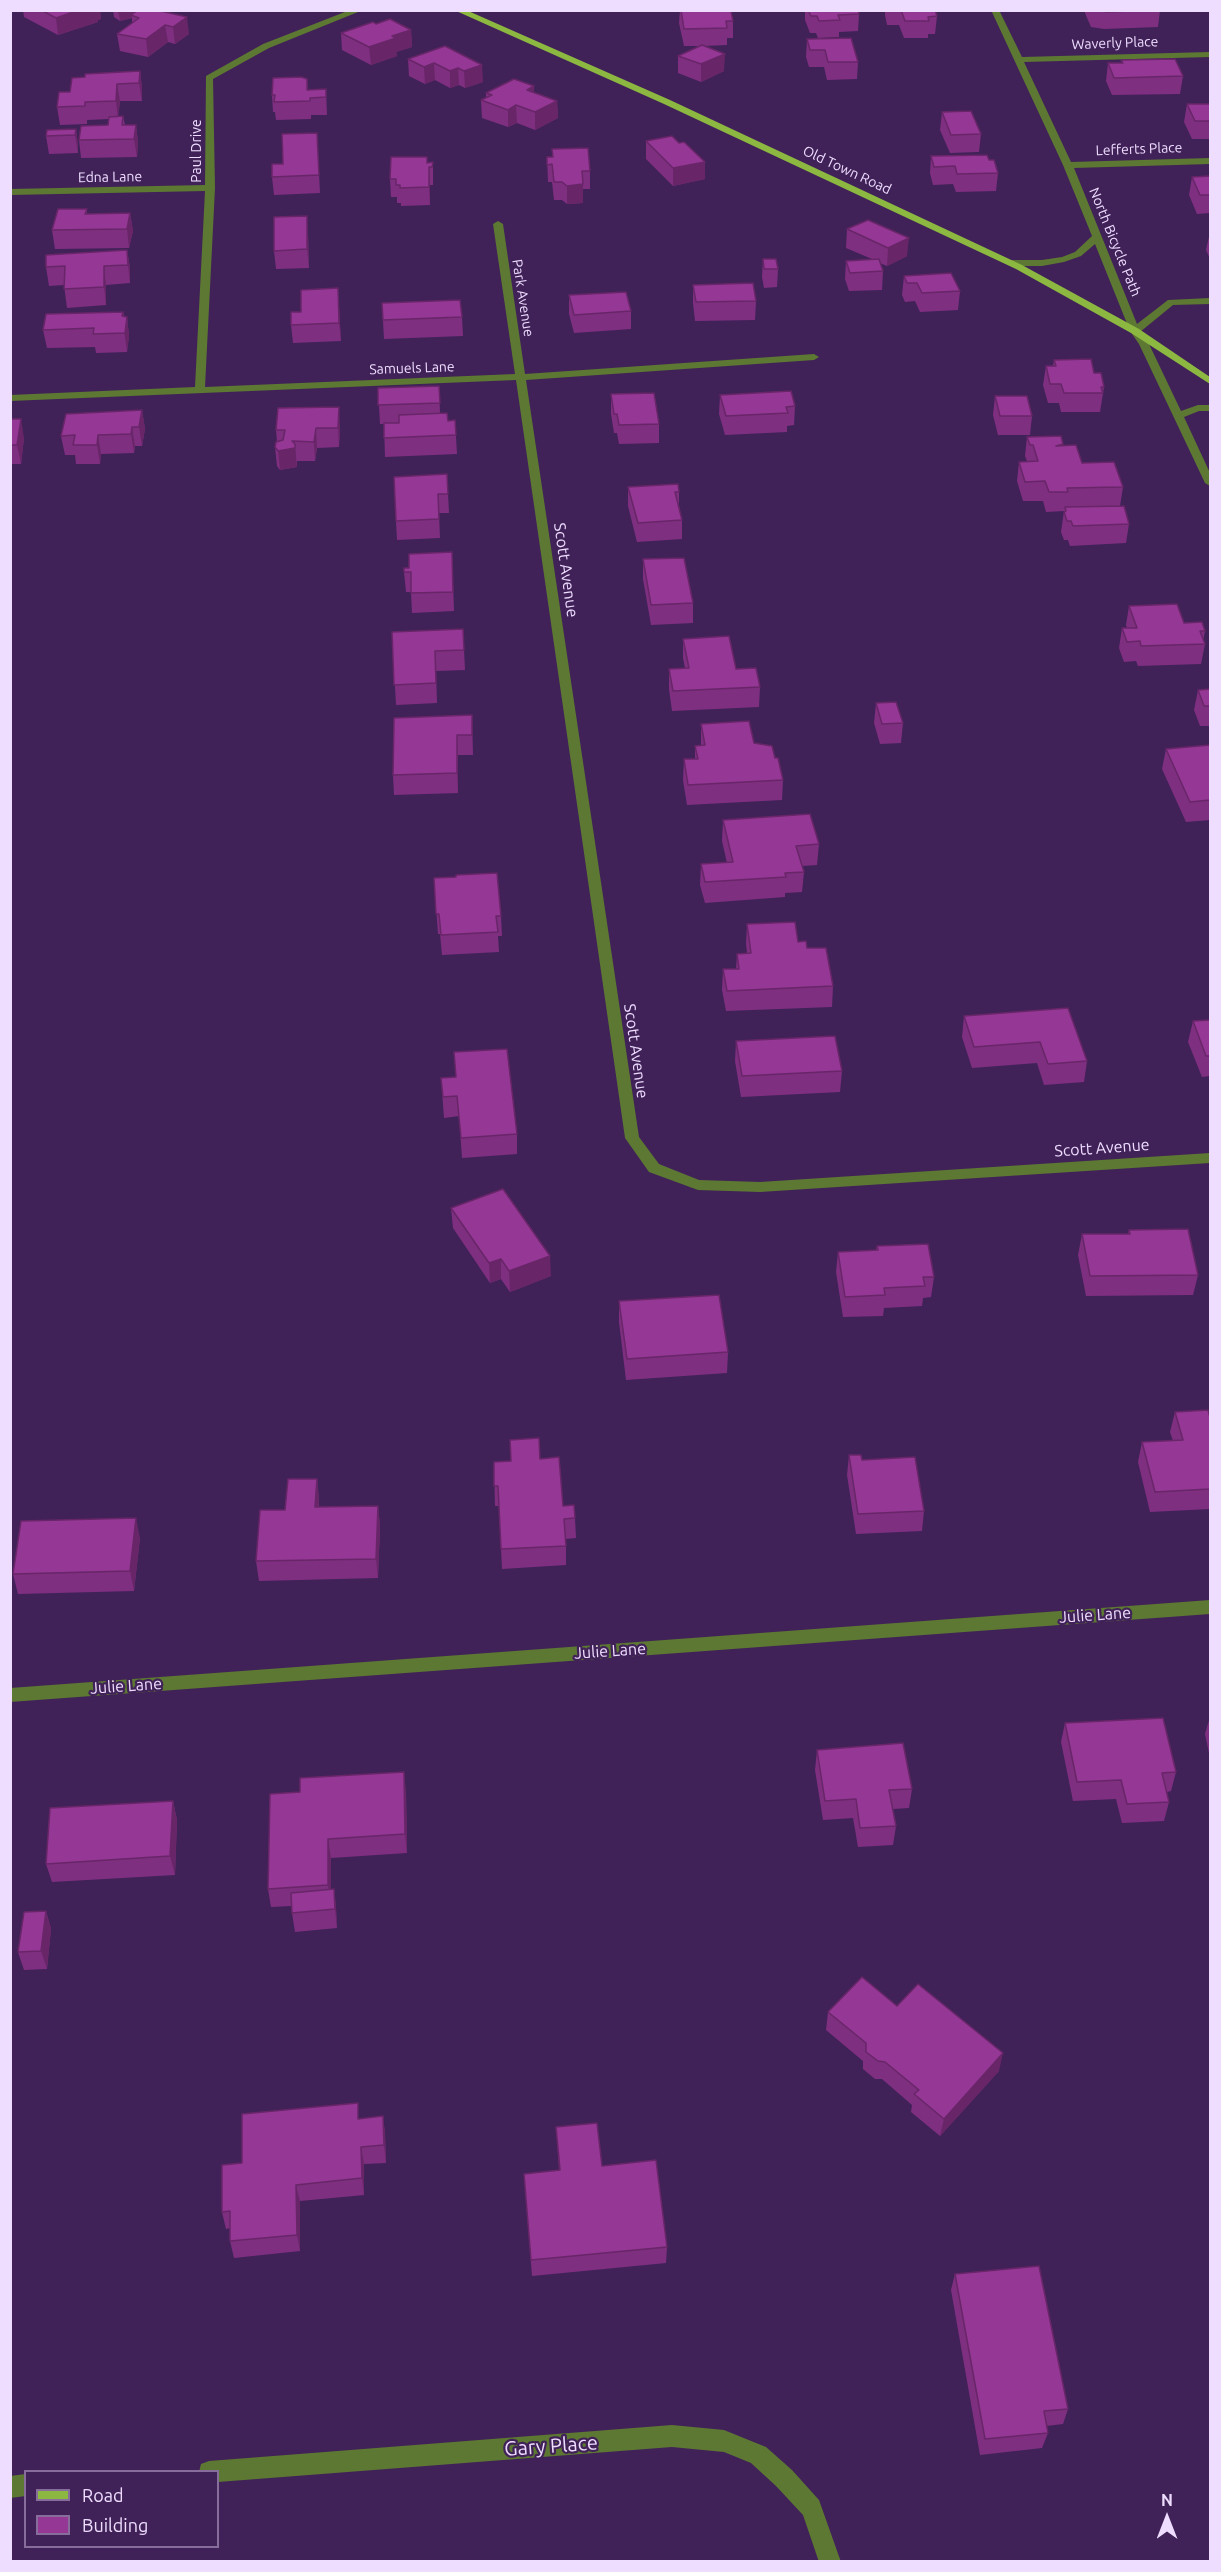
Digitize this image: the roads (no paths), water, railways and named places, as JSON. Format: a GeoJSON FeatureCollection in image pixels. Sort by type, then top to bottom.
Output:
{"type":"FeatureCollection","features":[{"type":"Feature","properties":{"kind":"main road","name":"Old Town Road"},"geometry":{"type":"LineString","coordinates":[[458,10],[667,102],[1012,263],[1135,331],[1210,381]]}},
{"type":"Feature","properties":{"kind":"street","name":"Paul Drive"},"geometry":{"type":"LineString","coordinates":[[200,389],[210,188],[209,78],[266,46],[359,10]]}},
{"type":"Feature","properties":{"kind":"street","name":"North Bicycle Path"},"geometry":{"type":"LineString","coordinates":[[996,10],[1068,165],[1135,331],[1144,344],[1210,483]]}},
{"type":"Feature","properties":{"kind":"street","name":"Waverly Place"},"geometry":{"type":"LineString","coordinates":[[1021,60],[1210,54]]}},
{"type":"Feature","properties":{"kind":"street","name":"Lefferts Place"},"geometry":{"type":"LineString","coordinates":[[1068,165],[1210,161]]}},
{"type":"Feature","properties":{"kind":"street","name":"Edna Lane"},"geometry":{"type":"LineString","coordinates":[[10,192],[210,188]]}},
{"type":"Feature","properties":{"kind":"street","name":"Park Avenue"},"geometry":{"type":"LineString","coordinates":[[498,224],[522,377]]}},
{"type":"Feature","properties":{"kind":"street"},"geometry":{"type":"LineString","coordinates":[[1012,263],[1042,263],[1064,259],[1078,254],[1097,237]]}},
{"type":"Feature","properties":{"kind":"street"},"geometry":{"type":"LineString","coordinates":[[1135,331],[1171,302],[1210,301]]}},
{"type":"Feature","properties":{"kind":"street","name":"Samuels Lane"},"geometry":{"type":"LineString","coordinates":[[10,398],[522,377],[814,357]]}},
{"type":"Feature","properties":{"kind":"street","name":"Scott Avenue"},"geometry":{"type":"LineString","coordinates":[[522,377],[632,1138],[654,1168],[698,1185],[760,1187],[1210,1158]]}},
{"type":"Feature","properties":{"kind":"street"},"geometry":{"type":"LineString","coordinates":[[1178,416],[1198,408],[1210,408]]}},
{"type":"Feature","properties":{"kind":"street","name":"Julie Lane"},"geometry":{"type":"LineString","coordinates":[[10,1695],[1210,1607]]}},
{"type":"Feature","properties":{"kind":"street","name":"Gary Place"},"geometry":{"type":"LineString","coordinates":[[219,2471],[672,2436],[724,2441],[758,2455],[811,2508],[830,2562]]}}]}
